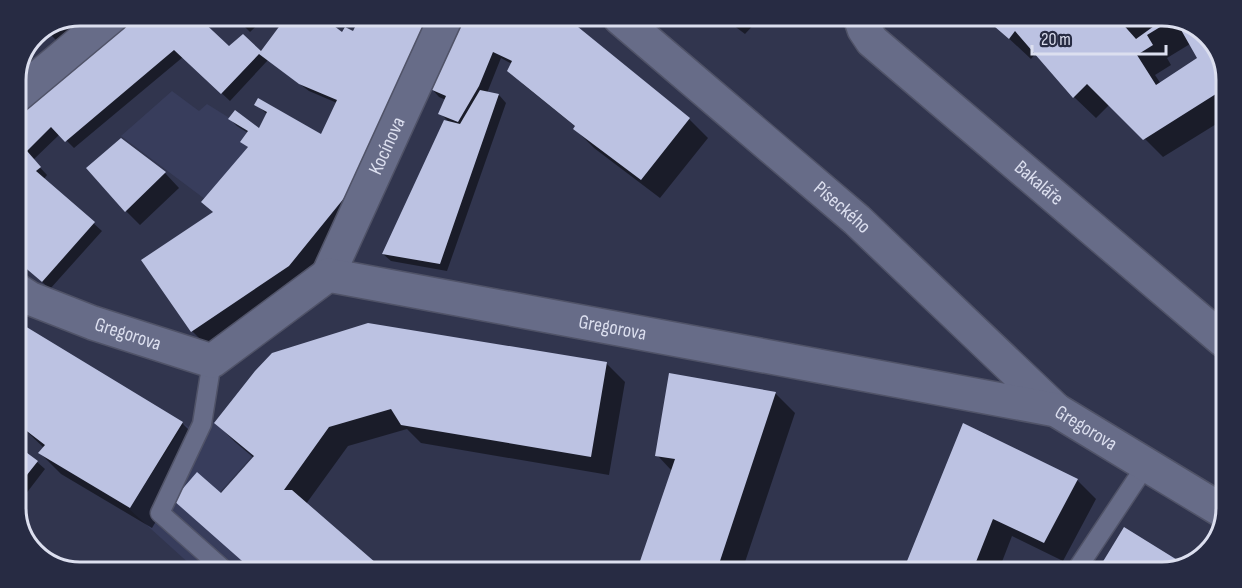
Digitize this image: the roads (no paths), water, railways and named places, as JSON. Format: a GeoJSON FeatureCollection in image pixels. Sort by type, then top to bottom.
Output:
{"type":"FeatureCollection","features":[{"type":"Feature","properties":{"kind":"street"},"geometry":{"type":"LineString","coordinates":[[26,88],[100,26]]}},
{"type":"Feature","properties":{"kind":"street","name":"Kocínova"},"geometry":{"type":"LineString","coordinates":[[328,275],[442,26]]}},
{"type":"Feature","properties":{"kind":"street","name":"Píseckého"},"geometry":{"type":"LineString","coordinates":[[629,26],[858,220],[1056,410]]}},
{"type":"Feature","properties":{"kind":"street","name":"Bakaláře"},"geometry":{"type":"LineString","coordinates":[[863,26],[872,41],[1216,334]]}},
{"type":"Feature","properties":{"kind":"street"},"geometry":{"type":"LineString","coordinates":[[212,361],[328,275]]}},
{"type":"Feature","properties":{"kind":"street","name":"Gregorova"},"geometry":{"type":"LineString","coordinates":[[328,275],[1056,410],[1216,507]]}},
{"type":"Feature","properties":{"kind":"street","name":"Gregorova"},"geometry":{"type":"LineString","coordinates":[[26,296],[93,323],[212,361]]}},
{"type":"Feature","properties":{"kind":"lane"},"geometry":{"type":"LineString","coordinates":[[212,361],[202,424],[159,513],[216,562]]}},
{"type":"Feature","properties":{"kind":"lane"},"geometry":{"type":"LineString","coordinates":[[1082,562],[1146,465]]}}]}
